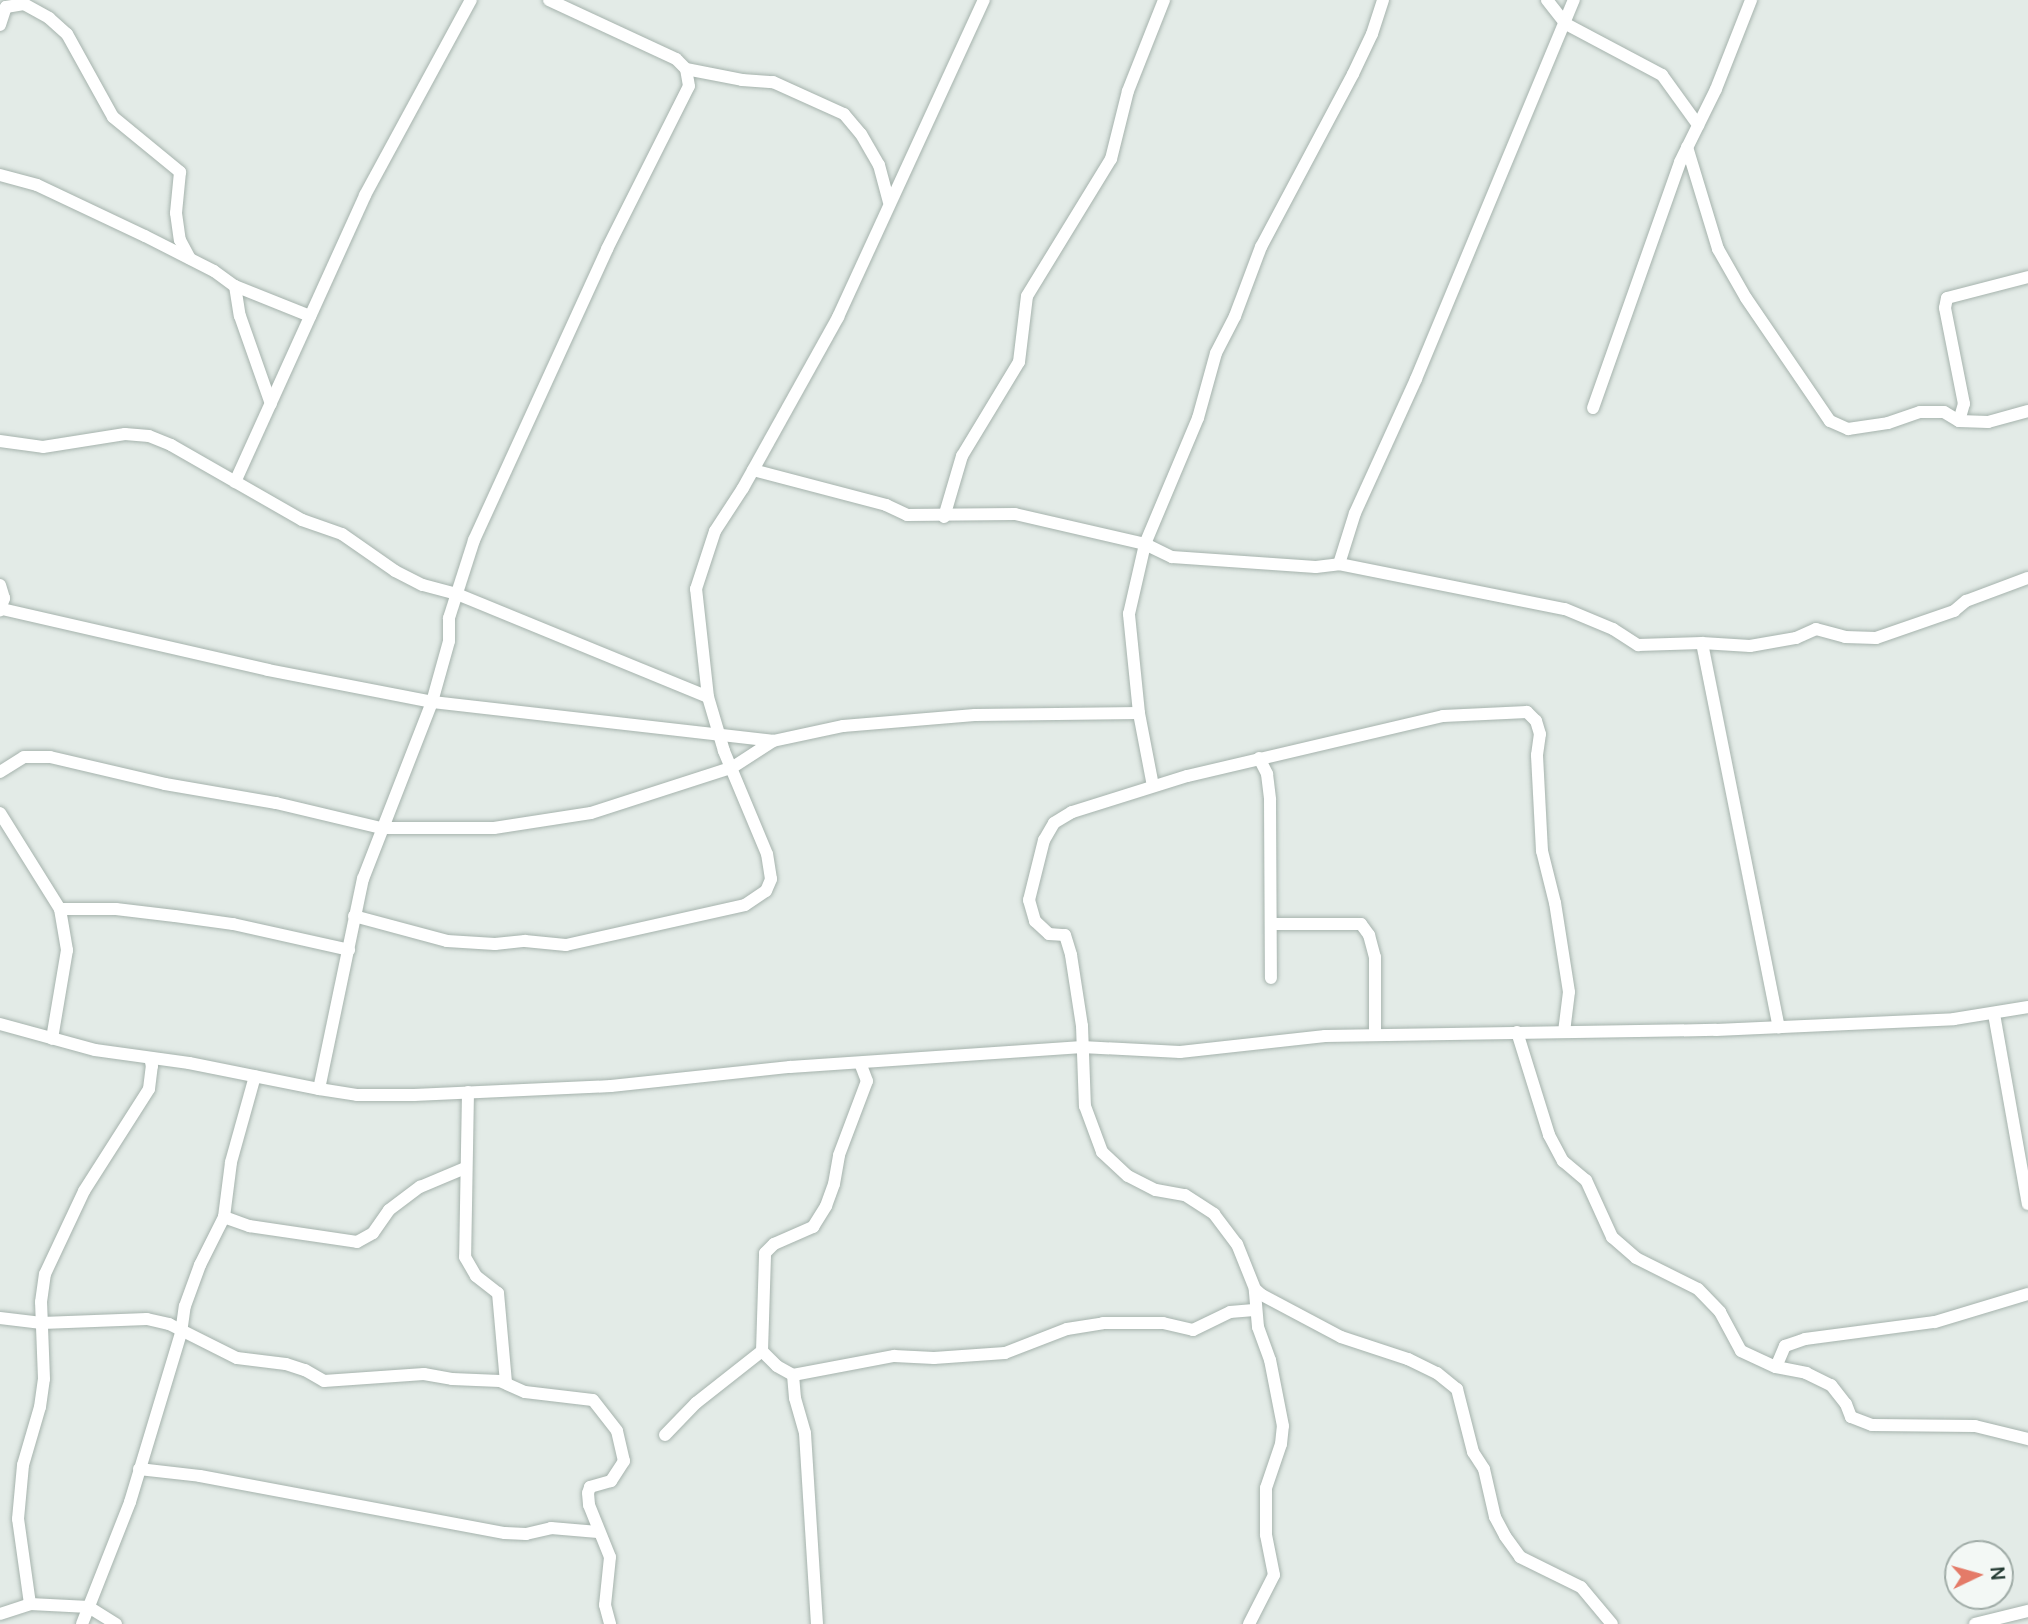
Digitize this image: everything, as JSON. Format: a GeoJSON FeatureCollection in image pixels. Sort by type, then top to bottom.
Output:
{"type":"FeatureCollection","features":[{"type":"Feature","properties":{"kind":"street"},"geometry":{"type":"LineString","coordinates":[[235,482],[365,195],[471,0]]}},
{"type":"Feature","properties":{"kind":"street"},"geometry":{"type":"LineString","coordinates":[[549,0],[676,59],[686,69],[742,80],[773,82],[844,114],[861,134],[880,165],[889,202]]}},
{"type":"Feature","properties":{"kind":"street"},"geometry":{"type":"LineString","coordinates":[[354,916],[447,942],[495,944],[526,941],[566,945],[745,905],[766,891],[771,879],[766,854],[708,697],[696,589],[715,531],[753,470],[838,317],[984,0]]}},
{"type":"Feature","properties":{"kind":"street"},"geometry":{"type":"LineString","coordinates":[[944,517],[962,456],[1019,362],[1027,296],[1111,159],[1128,91],[1164,0]]}},
{"type":"Feature","properties":{"kind":"street"},"geometry":{"type":"LineString","coordinates":[[1153,786],[1139,713],[1129,614],[1145,544],[1198,418],[1216,353],[1235,316],[1261,247],[1373,34],[1383,0]]}},
{"type":"Feature","properties":{"kind":"street"},"geometry":{"type":"LineString","coordinates":[[1547,0],[1566,24],[1662,75],[1698,125]]}},
{"type":"Feature","properties":{"kind":"street"},"geometry":{"type":"LineString","coordinates":[[1339,564],[1355,513],[1416,379],[1574,0]]}},
{"type":"Feature","properties":{"kind":"street"},"geometry":{"type":"LineString","coordinates":[[1592,408],[1687,147],[1730,58],[1751,0]]}},
{"type":"Feature","properties":{"kind":"street"},"geometry":{"type":"LineString","coordinates":[[0,25],[6,6],[24,4],[49,18],[67,34],[113,117],[180,172],[176,214],[180,240],[190,259]]}},
{"type":"Feature","properties":{"kind":"street"},"geometry":{"type":"LineString","coordinates":[[320,1089],[354,916],[380,828],[432,702],[449,641],[449,618],[474,540],[607,249],[689,86],[686,69]]}},
{"type":"Feature","properties":{"kind":"street"},"geometry":{"type":"LineString","coordinates":[[1687,147],[1718,249],[1746,298],[1830,421],[1848,429],[1888,423],[1920,412],[1944,412],[1959,421],[1988,422],[2028,411]]}},
{"type":"Feature","properties":{"kind":"street"},"geometry":{"type":"LineString","coordinates":[[0,175],[37,185],[190,259],[236,286],[310,316]]}},
{"type":"Feature","properties":{"kind":"street"},"geometry":{"type":"LineString","coordinates":[[1959,421],[1964,404],[1945,308],[1947,298],[1973,294],[2028,277]]}},
{"type":"Feature","properties":{"kind":"street"},"geometry":{"type":"LineString","coordinates":[[236,286],[240,316],[271,404]]}},
{"type":"Feature","properties":{"kind":"street"},"geometry":{"type":"LineString","coordinates":[[0,441],[43,447],[141,434],[170,445],[302,520],[342,534],[395,571],[423,585],[457,594],[708,697]]}},
{"type":"Feature","properties":{"kind":"street"},"geometry":{"type":"LineString","coordinates":[[753,470],[886,505],[907,515],[944,517],[983,513],[1015,514],[1145,544],[1172,557],[1316,567],[1339,564],[1565,609],[1613,629],[1638,645],[1702,642],[1750,646],[1796,638],[1816,629],[1845,638],[1876,638],[1954,611],[1966,601],[2028,578]]}},
{"type":"Feature","properties":{"kind":"street"},"geometry":{"type":"LineString","coordinates":[[0,585],[4,598],[1,609],[268,670],[432,702],[721,737],[773,741],[844,726],[975,715],[1139,713]]}},
{"type":"Feature","properties":{"kind":"street"},"geometry":{"type":"LineString","coordinates":[[1702,642],[1779,1027]]}},
{"type":"Feature","properties":{"kind":"street"},"geometry":{"type":"LineString","coordinates":[[1250,1624],[1274,1575],[1266,1535],[1266,1488],[1281,1444],[1283,1426],[1270,1360],[1254,1310],[1255,1289],[1237,1244],[1213,1213],[1185,1195],[1156,1190],[1128,1176],[1102,1152],[1085,1106],[1079,1003],[1065,935],[1049,934],[1035,921],[1029,900],[1044,840],[1054,823],[1072,812],[1153,786],[1259,758],[1443,716],[1527,712],[1536,721],[1540,734],[1537,755],[1542,851],[1555,903],[1569,992],[1564,1032]]}},
{"type":"Feature","properties":{"kind":"street"},"geometry":{"type":"LineString","coordinates":[[0,772],[24,758],[50,757],[165,784],[276,803],[380,828],[494,828],[591,813],[733,767],[773,741]]}},
{"type":"Feature","properties":{"kind":"street"},"geometry":{"type":"LineString","coordinates":[[1259,758],[1267,774],[1270,800],[1271,978]]}},
{"type":"Feature","properties":{"kind":"street"},"geometry":{"type":"LineString","coordinates":[[0,813],[60,909],[67,950],[52,1039]]}},
{"type":"Feature","properties":{"kind":"street"},"geometry":{"type":"LineString","coordinates":[[60,909],[116,909],[233,924],[349,950]]}},
{"type":"Feature","properties":{"kind":"street"},"geometry":{"type":"LineString","coordinates":[[1271,924],[1361,924],[1369,935],[1375,957],[1375,1035]]}},
{"type":"Feature","properties":{"kind":"street"},"geometry":{"type":"LineString","coordinates":[[0,1024],[95,1051],[150,1058],[357,1095],[611,1086],[790,1067],[1082,1047],[1180,1052],[1325,1036],[1779,1027],[1954,1019],[2028,1007]]}},
{"type":"Feature","properties":{"kind":"street"},"geometry":{"type":"LineString","coordinates":[[1994,1014],[2028,1204]]}},
{"type":"Feature","properties":{"kind":"street"},"geometry":{"type":"LineString","coordinates":[[1517,1032],[1549,1135],[1563,1161],[1586,1180],[1612,1237],[1636,1258],[1698,1289],[1720,1312],[1741,1351],[1776,1367],[1806,1373],[1831,1385],[1838,1390],[1851,1417],[1872,1426],[1975,1426],[2028,1439]]}},
{"type":"Feature","properties":{"kind":"street"},"geometry":{"type":"LineString","coordinates":[[30,1604],[18,1519],[23,1465],[40,1407],[44,1379],[41,1302],[45,1274],[84,1191],[149,1089],[152,1066],[150,1058]]}},
{"type":"Feature","properties":{"kind":"street"},"geometry":{"type":"LineString","coordinates":[[860,1063],[867,1081],[839,1155],[826,1206],[813,1227],[774,1244],[765,1253],[762,1351],[777,1366],[793,1374],[894,1356],[934,1358],[1005,1353],[1067,1329],[1103,1323],[1163,1323],[1193,1330],[1230,1312],[1254,1310]]}},
{"type":"Feature","properties":{"kind":"street"},"geometry":{"type":"LineString","coordinates":[[82,1624],[130,1502],[181,1333],[185,1306],[200,1265],[224,1217],[231,1162],[255,1076]]}},
{"type":"Feature","properties":{"kind":"street"},"geometry":{"type":"LineString","coordinates":[[468,1092],[465,1257],[476,1276],[498,1293],[506,1383]]}},
{"type":"Feature","properties":{"kind":"street"},"geometry":{"type":"LineString","coordinates":[[224,1217],[249,1226],[357,1242],[373,1233],[388,1210],[420,1187],[466,1168]]}},
{"type":"Feature","properties":{"kind":"street"},"geometry":{"type":"LineString","coordinates":[[1255,1289],[1273,1302],[1341,1337],[1408,1359],[1437,1373],[1457,1389],[1468,1436],[1483,1469],[1495,1517],[1505,1536],[1520,1557],[1581,1587],[1612,1624]]}},
{"type":"Feature","properties":{"kind":"street"},"geometry":{"type":"LineString","coordinates":[[1776,1367],[1785,1346],[1805,1339],[1935,1322],[2028,1294]]}},
{"type":"Feature","properties":{"kind":"street"},"geometry":{"type":"LineString","coordinates":[[0,1318],[42,1323],[146,1319],[169,1324],[181,1333],[237,1358],[286,1364],[305,1370],[324,1381],[424,1374],[506,1383],[540,1395],[593,1400],[617,1431],[624,1461],[611,1481],[590,1487],[588,1493],[598,1532],[610,1557],[606,1605],[610,1624]]}},
{"type":"Feature","properties":{"kind":"street"},"geometry":{"type":"LineString","coordinates":[[666,1435],[696,1402],[762,1351]]}},
{"type":"Feature","properties":{"kind":"street"},"geometry":{"type":"LineString","coordinates":[[793,1374],[795,1398],[807,1447],[817,1624]]}},
{"type":"Feature","properties":{"kind":"street"},"geometry":{"type":"LineString","coordinates":[[139,1469],[200,1476],[505,1533],[526,1534],[551,1528],[598,1532]]}},
{"type":"Feature","properties":{"kind":"street"},"geometry":{"type":"LineString","coordinates":[[1,1613],[30,1604],[89,1607],[116,1624]]}},
{"type":"Feature","properties":{"kind":"street"},"geometry":{"type":"LineString","coordinates":[[1975,1624],[2028,1611]]}}]}
